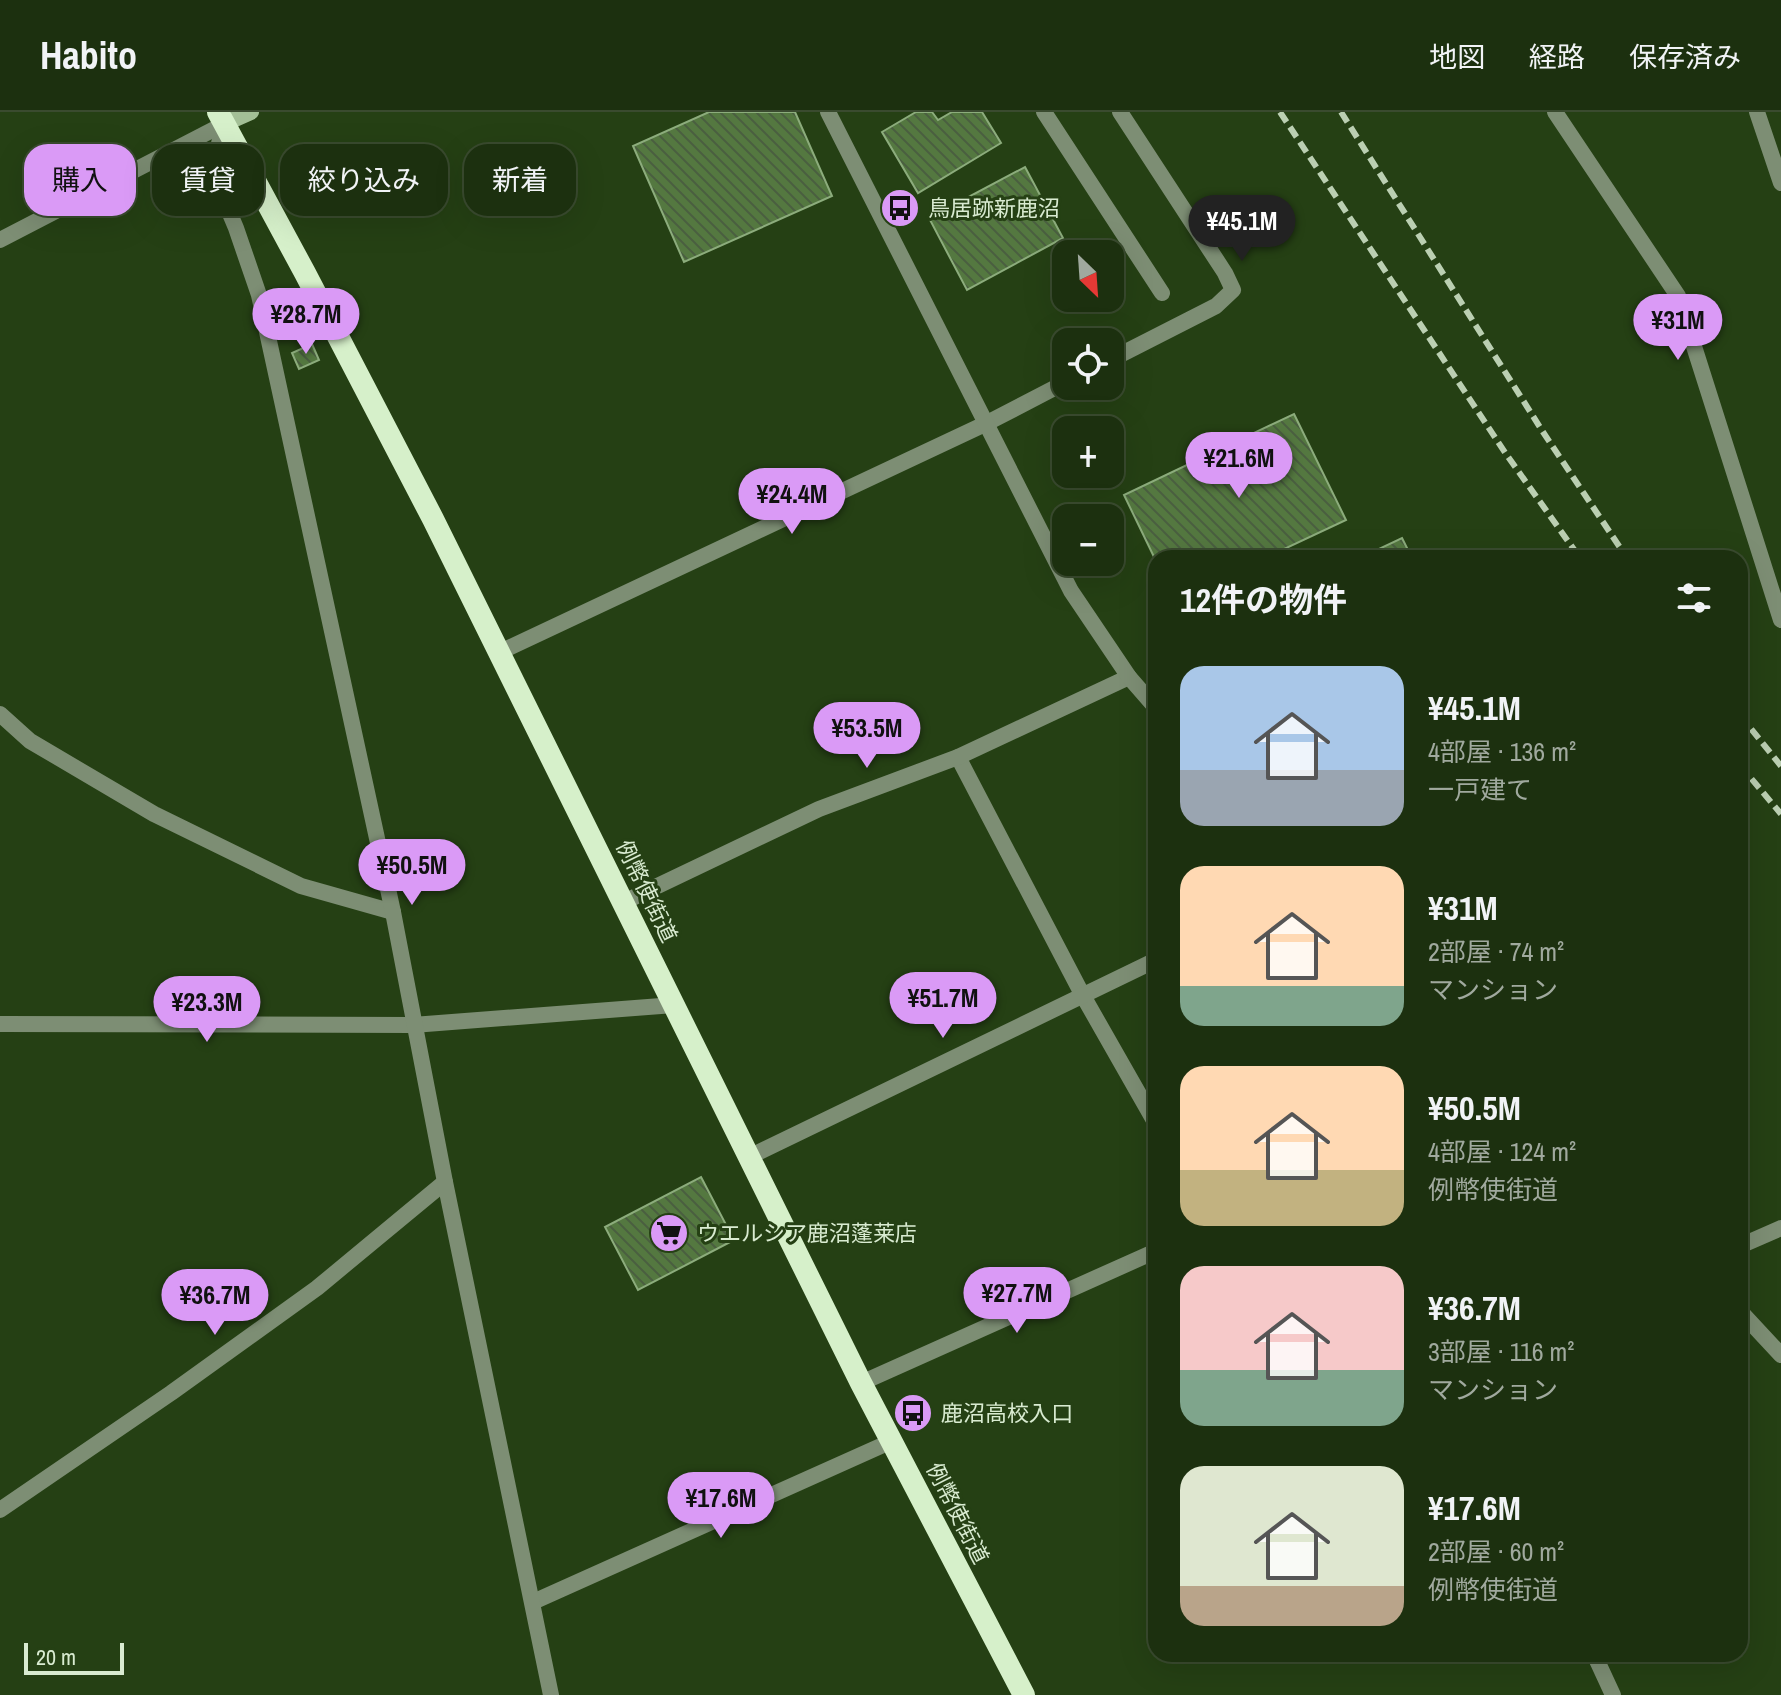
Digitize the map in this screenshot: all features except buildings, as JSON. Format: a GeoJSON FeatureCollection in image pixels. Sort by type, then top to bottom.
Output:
{"type":"FeatureCollection","features":[{"type":"Feature","properties":{"kind":"highway","name":"例幣使街道"},"geometry":{"type":"LineString","coordinates":[[221,118],[305,273],[500,652],[861,1383],[1024,1695]]}},
{"type":"Feature","properties":{"kind":"main road"},"geometry":{"type":"LineString","coordinates":[[221,118],[251,112]]}},
{"type":"Feature","properties":{"kind":"street"},"geometry":{"type":"LineString","coordinates":[[828,112],[1071,591],[1129,677],[1148,699]]}},
{"type":"Feature","properties":{"kind":"street"},"geometry":{"type":"LineString","coordinates":[[1044,112],[1162,293]]}},
{"type":"Feature","properties":{"kind":"street"},"geometry":{"type":"LineString","coordinates":[[1120,112],[1233,290],[1216,306],[1124,353]]}},
{"type":"Feature","properties":{"kind":"street"},"geometry":{"type":"LineString","coordinates":[[1555,112],[1678,296],[1781,620]]}},
{"type":"Feature","properties":{"kind":"street"},"geometry":{"type":"LineString","coordinates":[[1757,112],[1781,183]]}},
{"type":"Feature","properties":{"kind":"street"},"geometry":{"type":"LineString","coordinates":[[0,240],[221,118]]}},
{"type":"Feature","properties":{"kind":"street"},"geometry":{"type":"LineString","coordinates":[[221,118],[215,159],[217,183],[246,253],[259,295],[393,912],[413,1025],[551,1695]]}},
{"type":"Feature","properties":{"kind":"street"},"geometry":{"type":"LineString","coordinates":[[500,652],[985,424],[1052,389]]}},
{"type":"Feature","properties":{"kind":"street"},"geometry":{"type":"LineString","coordinates":[[624,902],[819,809],[958,757],[1129,677]]}},
{"type":"Feature","properties":{"kind":"street"},"geometry":{"type":"LineString","coordinates":[[0,714],[30,741],[167,820],[301,886],[393,912]]}},
{"type":"Feature","properties":{"kind":"street"},"geometry":{"type":"LineString","coordinates":[[958,757],[1082,994],[1148,1110]]}},
{"type":"Feature","properties":{"kind":"street"},"geometry":{"type":"LineString","coordinates":[[749,1157],[1148,964]]}},
{"type":"Feature","properties":{"kind":"street"},"geometry":{"type":"LineString","coordinates":[[0,1024],[413,1025],[674,1005]]}},
{"type":"Feature","properties":{"kind":"street"},"geometry":{"type":"LineString","coordinates":[[0,1510],[317,1288],[445,1182]]}},
{"type":"Feature","properties":{"kind":"street"},"geometry":{"type":"LineString","coordinates":[[1748,1242],[1781,1228]]}},
{"type":"Feature","properties":{"kind":"street"},"geometry":{"type":"LineString","coordinates":[[861,1383],[1148,1255]]}},
{"type":"Feature","properties":{"kind":"street"},"geometry":{"type":"LineString","coordinates":[[1748,1320],[1781,1355]]}},
{"type":"Feature","properties":{"kind":"street"},"geometry":{"type":"LineString","coordinates":[[533,1602],[892,1441]]}},
{"type":"Feature","properties":{"kind":"street"},"geometry":{"type":"LineString","coordinates":[[1598,1662],[1613,1695]]}},
{"type":"Feature","properties":{"kind":"railway"},"geometry":{"type":"LineString","coordinates":[[1280,112],[1506,454],[1574,550]]}},
{"type":"Feature","properties":{"kind":"railway"},"geometry":{"type":"LineString","coordinates":[[1341,112],[1543,432],[1622,550]]}},
{"type":"Feature","properties":{"kind":"railway"},"geometry":{"type":"LineString","coordinates":[[1748,725],[1781,766]]}},
{"type":"Feature","properties":{"kind":"railway"},"geometry":{"type":"LineString","coordinates":[[1748,775],[1781,814]]}},
{"type":"Feature","properties":{"kind":"place","name":"鳥居跡新鹿沼"},"geometry":{"type":"Point","coordinates":[900,208]}},
{"type":"Feature","properties":{"kind":"place","name":"ウエルシア鹿沼蓬莱店"},"geometry":{"type":"Point","coordinates":[669,1233]}},
{"type":"Feature","properties":{"kind":"place","name":"鹿沼高校入口"},"geometry":{"type":"Point","coordinates":[913,1413]}}]}
